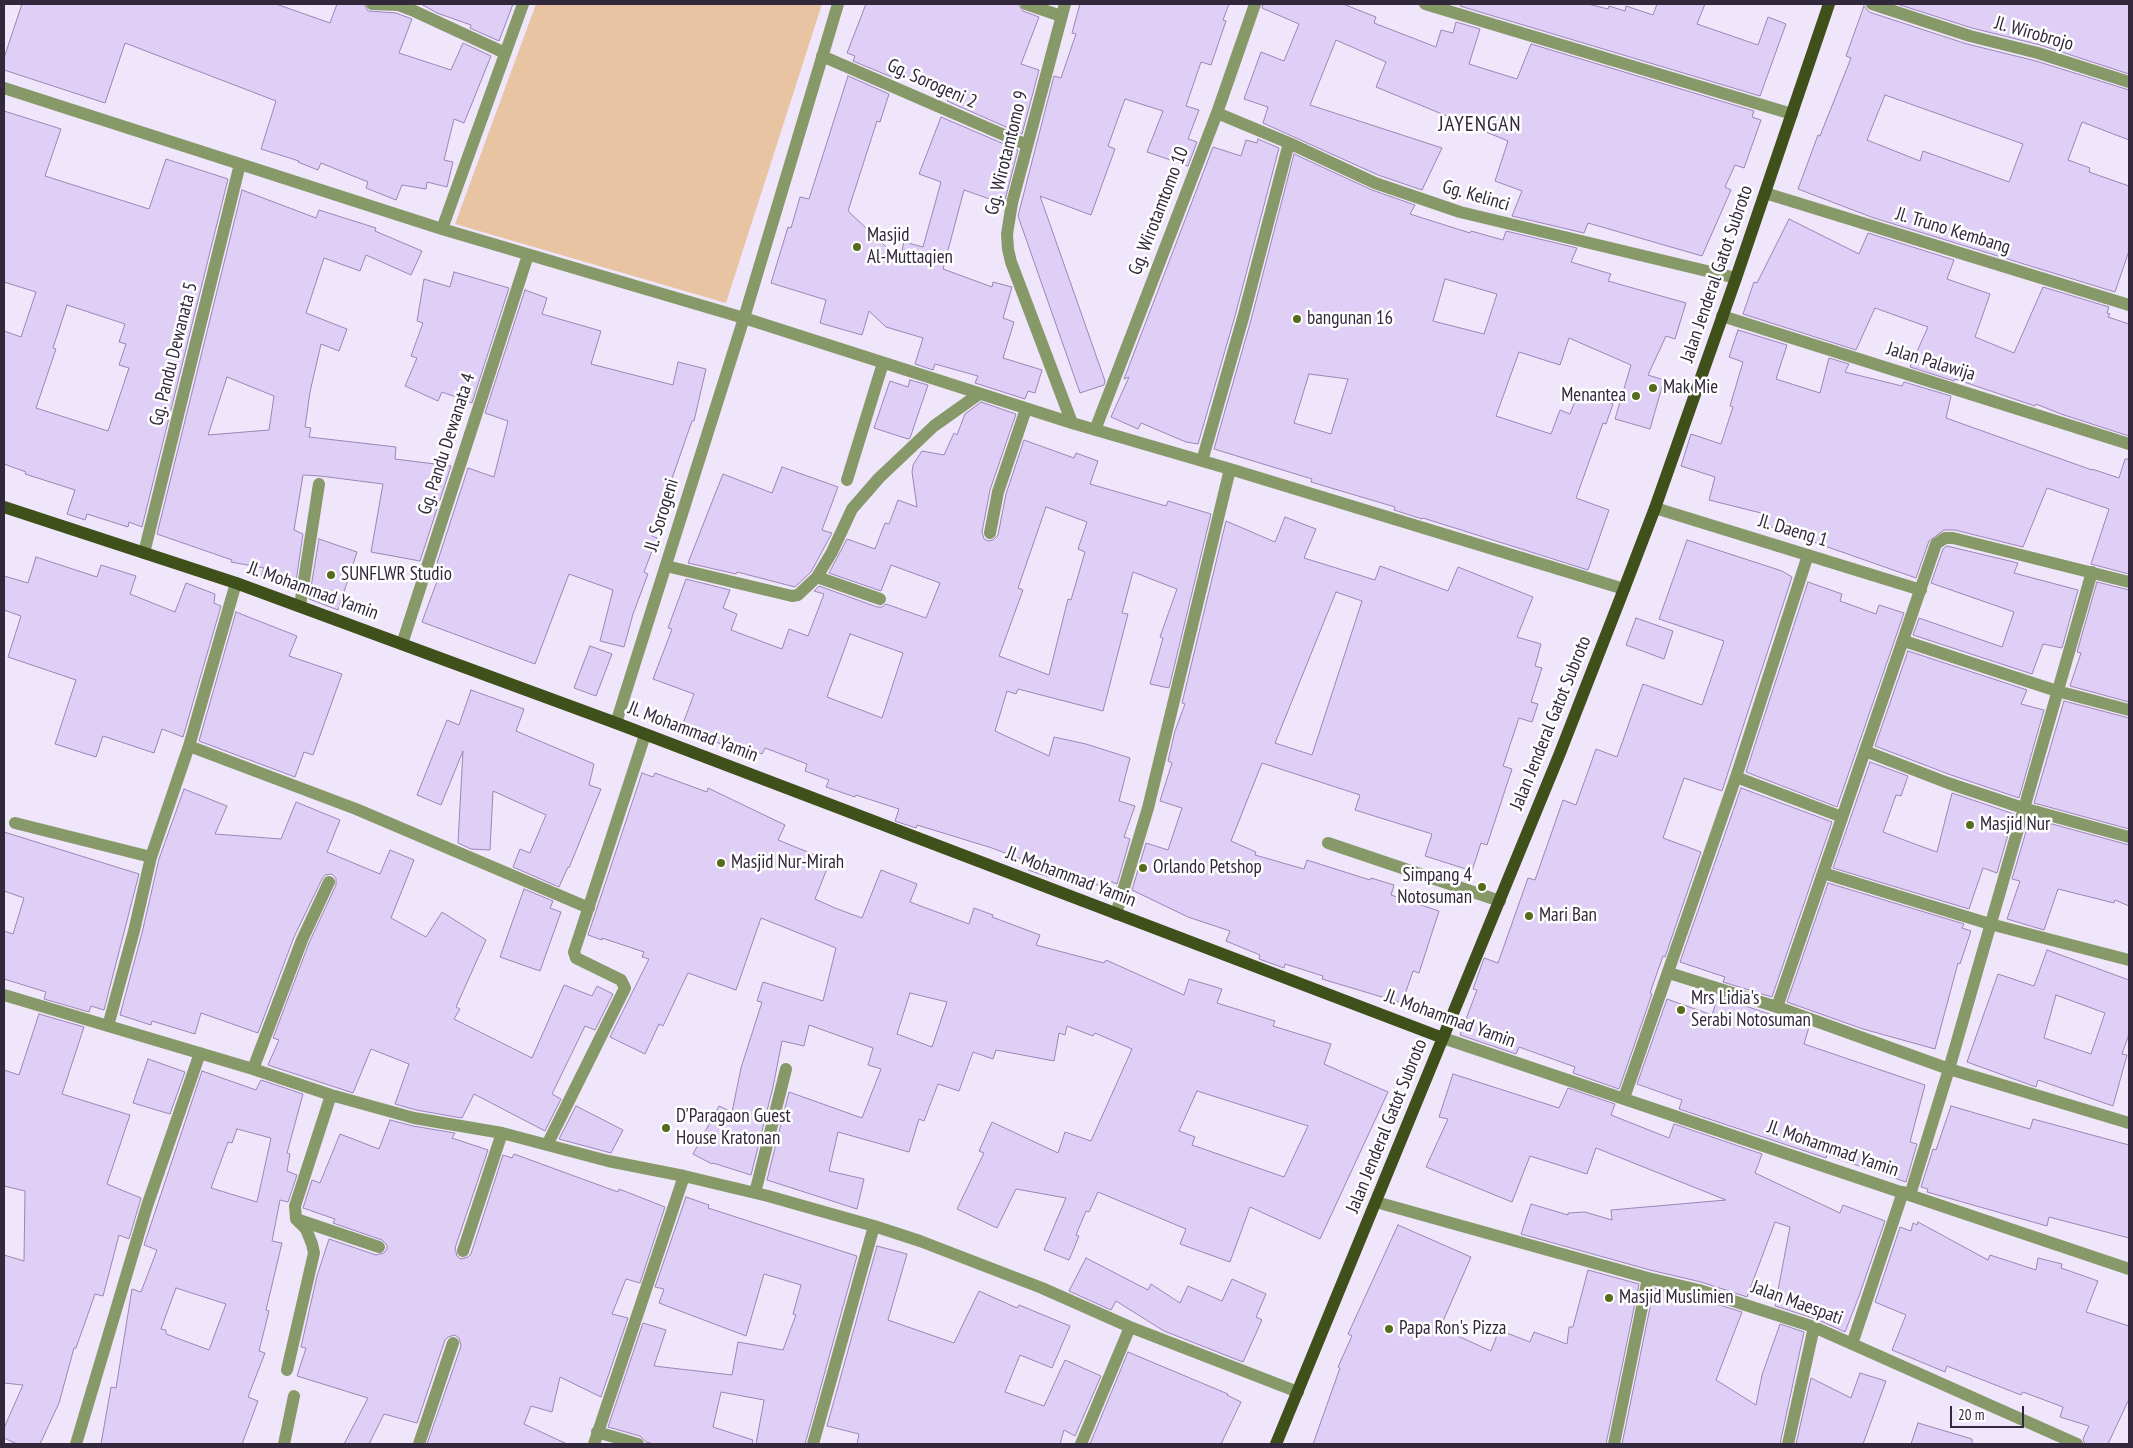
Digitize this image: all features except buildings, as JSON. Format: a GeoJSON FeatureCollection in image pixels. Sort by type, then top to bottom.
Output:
{"type":"FeatureCollection","features":[{"type":"Feature","properties":{"kind":"main road","name":"Jalan Jenderal Gatot Subroto"},"geometry":{"type":"LineString","coordinates":[[1276,1444],[1500,901],[1624,589],[1655,508],[1736,278],[1829,4]]}},
{"type":"Feature","properties":{"kind":"main road","name":"Jl. Mohammad Yamin"},"geometry":{"type":"LineString","coordinates":[[4,507],[236,582],[616,723],[1443,1038]]}},
{"type":"Feature","properties":{"kind":"street"},"geometry":{"type":"LineString","coordinates":[[372,4],[416,7],[505,53]]}},
{"type":"Feature","properties":{"kind":"street"},"geometry":{"type":"LineString","coordinates":[[442,229],[523,4]]}},
{"type":"Feature","properties":{"kind":"street","name":"Jl. Sorogeni"},"geometry":{"type":"LineString","coordinates":[[616,723],[744,318],[838,4]]}},
{"type":"Feature","properties":{"kind":"street"},"geometry":{"type":"LineString","coordinates":[[1026,4],[1063,10]]}},
{"type":"Feature","properties":{"kind":"street","name":"Gg. Wirotamtomo 10"},"geometry":{"type":"LineString","coordinates":[[1095,430],[1217,113],[1255,4]]}},
{"type":"Feature","properties":{"kind":"street"},"geometry":{"type":"LineString","coordinates":[[1426,4],[1445,6],[1792,114]]}},
{"type":"Feature","properties":{"kind":"street","name":"Jl. Wirobrojo"},"geometry":{"type":"LineString","coordinates":[[1872,4],[1970,36],[2038,53],[2129,82]]}},
{"type":"Feature","properties":{"kind":"street","name":"Gg. Wirotamtomo 9"},"geometry":{"type":"LineString","coordinates":[[1063,10],[1008,221],[1008,249],[1072,424]]}},
{"type":"Feature","properties":{"kind":"street","name":"Gg. Sorogeni 2"},"geometry":{"type":"LineString","coordinates":[[822,56],[1027,145]]}},
{"type":"Feature","properties":{"kind":"street"},"geometry":{"type":"LineString","coordinates":[[4,88],[442,229],[744,318],[1072,424],[1230,469],[1624,589]]}},
{"type":"Feature","properties":{"kind":"street","name":"Gg. Kelinci"},"geometry":{"type":"LineString","coordinates":[[1217,113],[1289,143],[1375,183],[1460,212],[1736,278]]}},
{"type":"Feature","properties":{"kind":"street"},"geometry":{"type":"LineString","coordinates":[[1202,461],[1243,318],[1289,143]]}},
{"type":"Feature","properties":{"kind":"street","name":"Gg. Pandu Dewanata 5"},"geometry":{"type":"LineString","coordinates":[[144,553],[240,164]]}},
{"type":"Feature","properties":{"kind":"street","name":"Jl. Truno Kembang"},"geometry":{"type":"LineString","coordinates":[[1765,193],[2129,305]]}},
{"type":"Feature","properties":{"kind":"street","name":"Gg. Pandu Dewanata 4"},"geometry":{"type":"LineString","coordinates":[[402,644],[528,255]]}},
{"type":"Feature","properties":{"kind":"street","name":"Jalan Palawija"},"geometry":{"type":"LineString","coordinates":[[1722,316],[2129,444]]}},
{"type":"Feature","properties":{"kind":"street"},"geometry":{"type":"LineString","coordinates":[[847,480],[884,363]]}},
{"type":"Feature","properties":{"kind":"street"},"geometry":{"type":"LineString","coordinates":[[666,566],[792,596],[802,592],[817,577],[832,552],[852,509],[858,502],[934,426],[979,394]]}},
{"type":"Feature","properties":{"kind":"street"},"geometry":{"type":"LineString","coordinates":[[990,534],[998,492],[1026,409]]}},
{"type":"Feature","properties":{"kind":"street"},"geometry":{"type":"LineString","coordinates":[[1116,914],[1148,808],[1230,469]]}},
{"type":"Feature","properties":{"kind":"street"},"geometry":{"type":"LineString","coordinates":[[300,606],[319,484]]}},
{"type":"Feature","properties":{"kind":"street","name":"Jl. Daeng 1"},"geometry":{"type":"LineString","coordinates":[[1655,508],[1921,590]]}},
{"type":"Feature","properties":{"kind":"street"},"geometry":{"type":"LineString","coordinates":[[1777,1007],[1904,641],[1933,551],[1940,540],[1953,538],[2129,582]]}},
{"type":"Feature","properties":{"kind":"street"},"geometry":{"type":"LineString","coordinates":[[1624,1098],[1736,777],[1808,555]]}},
{"type":"Feature","properties":{"kind":"street"},"geometry":{"type":"LineString","coordinates":[[1852,1344],[1907,1193],[1949,1069],[2092,572]]}},
{"type":"Feature","properties":{"kind":"street"},"geometry":{"type":"LineString","coordinates":[[817,577],[880,599]]}},
{"type":"Feature","properties":{"kind":"street"},"geometry":{"type":"LineString","coordinates":[[108,1026],[134,931],[151,857],[189,746],[236,582]]}},
{"type":"Feature","properties":{"kind":"street"},"geometry":{"type":"LineString","coordinates":[[1904,641],[2057,691],[2129,710]]}},
{"type":"Feature","properties":{"kind":"street"},"geometry":{"type":"LineString","coordinates":[[547,1145],[625,988],[621,980],[575,956],[575,948],[645,735]]}},
{"type":"Feature","properties":{"kind":"street"},"geometry":{"type":"LineString","coordinates":[[189,746],[356,809],[588,908]]}},
{"type":"Feature","properties":{"kind":"street"},"geometry":{"type":"LineString","coordinates":[[1865,751],[1948,783],[2023,808],[2129,837]]}},
{"type":"Feature","properties":{"kind":"street"},"geometry":{"type":"LineString","coordinates":[[1736,777],[1842,817]]}},
{"type":"Feature","properties":{"kind":"street"},"geometry":{"type":"LineString","coordinates":[[15,823],[151,857]]}},
{"type":"Feature","properties":{"kind":"street"},"geometry":{"type":"LineString","coordinates":[[1328,843],[1500,901]]}},
{"type":"Feature","properties":{"kind":"street"},"geometry":{"type":"LineString","coordinates":[[1823,873],[1990,924],[2129,960]]}},
{"type":"Feature","properties":{"kind":"street"},"geometry":{"type":"LineString","coordinates":[[253,1069],[302,940],[329,882]]}},
{"type":"Feature","properties":{"kind":"street"},"geometry":{"type":"LineString","coordinates":[[1669,973],[1777,1007],[1949,1069],[2129,1123]]}},
{"type":"Feature","properties":{"kind":"street"},"geometry":{"type":"LineString","coordinates":[[4,995],[253,1069],[331,1095],[414,1118],[502,1133],[608,1161],[684,1176],[755,1193],[874,1226],[920,1241],[1042,1288],[1130,1327],[1298,1392]]}},
{"type":"Feature","properties":{"kind":"street","name":"Jl. Mohammad Yamin"},"geometry":{"type":"LineString","coordinates":[[1443,1038],[2129,1268]]}},
{"type":"Feature","properties":{"kind":"street"},"geometry":{"type":"LineString","coordinates":[[76,1444],[147,1206],[200,1053]]}},
{"type":"Feature","properties":{"kind":"street"},"geometry":{"type":"LineString","coordinates":[[755,1193],[786,1070]]}},
{"type":"Feature","properties":{"kind":"street"},"geometry":{"type":"LineString","coordinates":[[287,1370],[314,1253],[306,1229],[296,1219],[295,1206],[331,1095]]}},
{"type":"Feature","properties":{"kind":"street"},"geometry":{"type":"LineString","coordinates":[[463,1252],[502,1133]]}},
{"type":"Feature","properties":{"kind":"street"},"geometry":{"type":"LineString","coordinates":[[638,1444],[596,1438],[684,1176]]}},
{"type":"Feature","properties":{"kind":"street","name":"Jalan Maespati"},"geometry":{"type":"LineString","coordinates":[[1376,1202],[1748,1305],[1814,1327],[2077,1444]]}},
{"type":"Feature","properties":{"kind":"street"},"geometry":{"type":"LineString","coordinates":[[296,1219],[379,1247]]}},
{"type":"Feature","properties":{"kind":"street"},"geometry":{"type":"LineString","coordinates":[[813,1444],[874,1226]]}},
{"type":"Feature","properties":{"kind":"street"},"geometry":{"type":"LineString","coordinates":[[1614,1444],[1648,1278]]}},
{"type":"Feature","properties":{"kind":"street"},"geometry":{"type":"LineString","coordinates":[[1081,1444],[1130,1327]]}},
{"type":"Feature","properties":{"kind":"street"},"geometry":{"type":"LineString","coordinates":[[1788,1444],[1814,1327]]}},
{"type":"Feature","properties":{"kind":"street"},"geometry":{"type":"LineString","coordinates":[[419,1444],[453,1343]]}},
{"type":"Feature","properties":{"kind":"street"},"geometry":{"type":"LineString","coordinates":[[284,1444],[294,1396]]}},
{"type":"Feature","properties":{"kind":"shaded area"},"geometry":{"type":"Polygon","coordinates":[[[536,4],[822,4],[726,303],[455,224],[536,4]]]}},
{"type":"Feature","properties":{"kind":"place","name":"Masjid Al-Muttaqien"},"geometry":{"type":"Point","coordinates":[857,247]}},
{"type":"Feature","properties":{"kind":"place","name":"bangunan 16"},"geometry":{"type":"Point","coordinates":[1297,319]}},
{"type":"Feature","properties":{"kind":"place","name":"Mak Mie"},"geometry":{"type":"Point","coordinates":[1653,388]}},
{"type":"Feature","properties":{"kind":"place","name":"Menantea"},"geometry":{"type":"Point","coordinates":[1636,396]}},
{"type":"Feature","properties":{"kind":"place","name":"SUNFLWR Studio"},"geometry":{"type":"Point","coordinates":[331,575]}},
{"type":"Feature","properties":{"kind":"place","name":"Masjid Nur"},"geometry":{"type":"Point","coordinates":[1970,825]}},
{"type":"Feature","properties":{"kind":"place","name":"Masjid Nur-Mirah"},"geometry":{"type":"Point","coordinates":[721,863]}},
{"type":"Feature","properties":{"kind":"place","name":"Orlando Petshop"},"geometry":{"type":"Point","coordinates":[1143,868]}},
{"type":"Feature","properties":{"kind":"place","name":"Simpang 4 Notosuman"},"geometry":{"type":"Point","coordinates":[1482,887]}},
{"type":"Feature","properties":{"kind":"place","name":"Mari Ban"},"geometry":{"type":"Point","coordinates":[1529,916]}},
{"type":"Feature","properties":{"kind":"place","name":"Mrs Lidia's Serabi Notosuman"},"geometry":{"type":"Point","coordinates":[1681,1010]}},
{"type":"Feature","properties":{"kind":"place","name":"D'Paragaon Guest House Kratonan"},"geometry":{"type":"Point","coordinates":[666,1128]}},
{"type":"Feature","properties":{"kind":"place","name":"Masjid Muslimien"},"geometry":{"type":"Point","coordinates":[1609,1298]}},
{"type":"Feature","properties":{"kind":"place","name":"Papa Ron's Pizza"},"geometry":{"type":"Point","coordinates":[1389,1329]}},
{"type":"Feature","properties":{"kind":"district","name":"JAYENGAN"},"geometry":{"type":"Point","coordinates":[1480,125]}}]}
